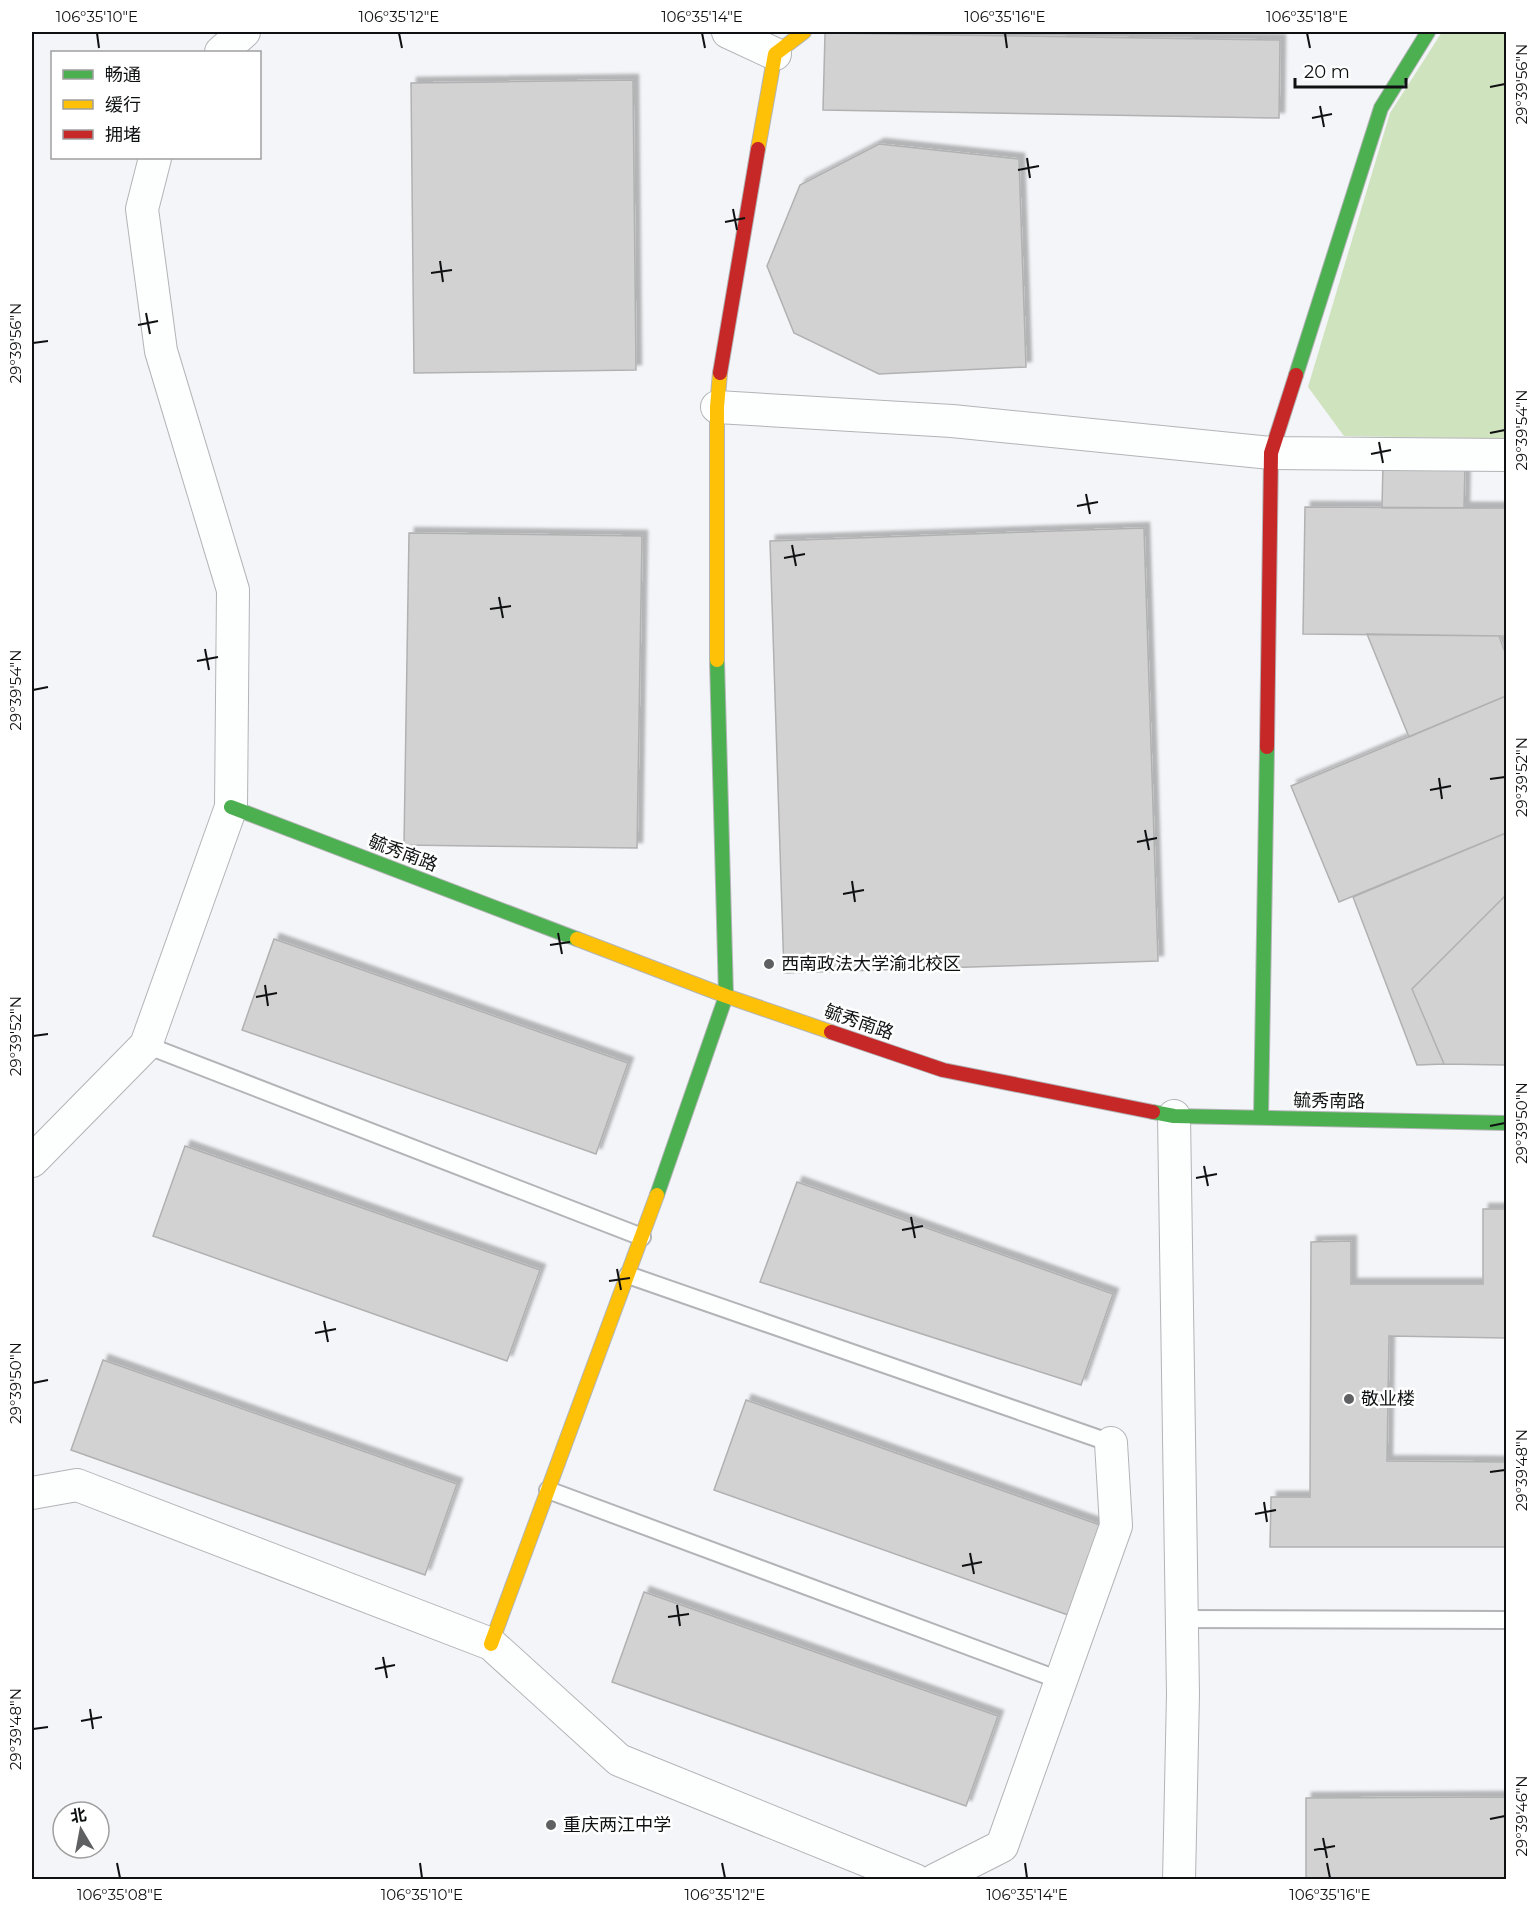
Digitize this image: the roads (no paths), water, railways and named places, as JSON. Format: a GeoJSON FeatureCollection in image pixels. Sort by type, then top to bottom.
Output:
{"type":"FeatureCollection","features":[{"type":"Feature","properties":{"kind":"street"},"geometry":{"type":"LineString","coordinates":[[222,51],[244,32]]}},
{"type":"Feature","properties":{"kind":"street"},"geometry":{"type":"LineString","coordinates":[[728,32],[775,54]]}},
{"type":"Feature","properties":{"kind":"street"},"geometry":{"type":"LineString","coordinates":[[491,1644],[642,1237],[726,996],[717,654],[717,407],[721,354],[775,54],[804,32]]}},
{"type":"Feature","properties":{"kind":"street"},"geometry":{"type":"LineString","coordinates":[[1262,1118],[1270,453],[1381,108],[1428,32]]}},
{"type":"Feature","properties":{"kind":"street"},"geometry":{"type":"LineString","coordinates":[[32,1161],[146,1045],[231,807],[233,590],[161,351],[142,209],[155,159]]}},
{"type":"Feature","properties":{"kind":"street"},"geometry":{"type":"LineString","coordinates":[[717,407],[952,421],[1270,453],[1506,456]]}},
{"type":"Feature","properties":{"kind":"street","name":"毓秀南路"},"geometry":{"type":"LineString","coordinates":[[231,807],[726,996],[943,1070],[1174,1116],[1506,1123]]}},
{"type":"Feature","properties":{"kind":"street"},"geometry":{"type":"LineString","coordinates":[[1174,1116],[1182,1619],[1179,1880]]}},
{"type":"Feature","properties":{"kind":"street"},"geometry":{"type":"LineString","coordinates":[[935,1880],[1002,1846],[1116,1526],[1111,1443]]}},
{"type":"Feature","properties":{"kind":"street"},"geometry":{"type":"LineString","coordinates":[[32,1493],[77,1485],[491,1644],[619,1760],[915,1880]]}},
{"type":"Feature","properties":{"kind":"lane"},"geometry":{"type":"LineString","coordinates":[[146,1045],[642,1237]]}},
{"type":"Feature","properties":{"kind":"lane"},"geometry":{"type":"LineString","coordinates":[[628,1275],[1111,1443]]}},
{"type":"Feature","properties":{"kind":"lane"},"geometry":{"type":"LineString","coordinates":[[548,1490],[1062,1681]]}},
{"type":"Feature","properties":{"kind":"lane"},"geometry":{"type":"LineString","coordinates":[[1182,1619],[1506,1620]]}},
{"type":"Feature","properties":{"kind":"place","name":"西南政法大学渝北校区"},"geometry":{"type":"Point","coordinates":[769,964]}},
{"type":"Feature","properties":{"kind":"place","name":"敬业楼"},"geometry":{"type":"Point","coordinates":[1349,1399]}},
{"type":"Feature","properties":{"kind":"place","name":"重庆两江中学"},"geometry":{"type":"Point","coordinates":[551,1825]}}]}
